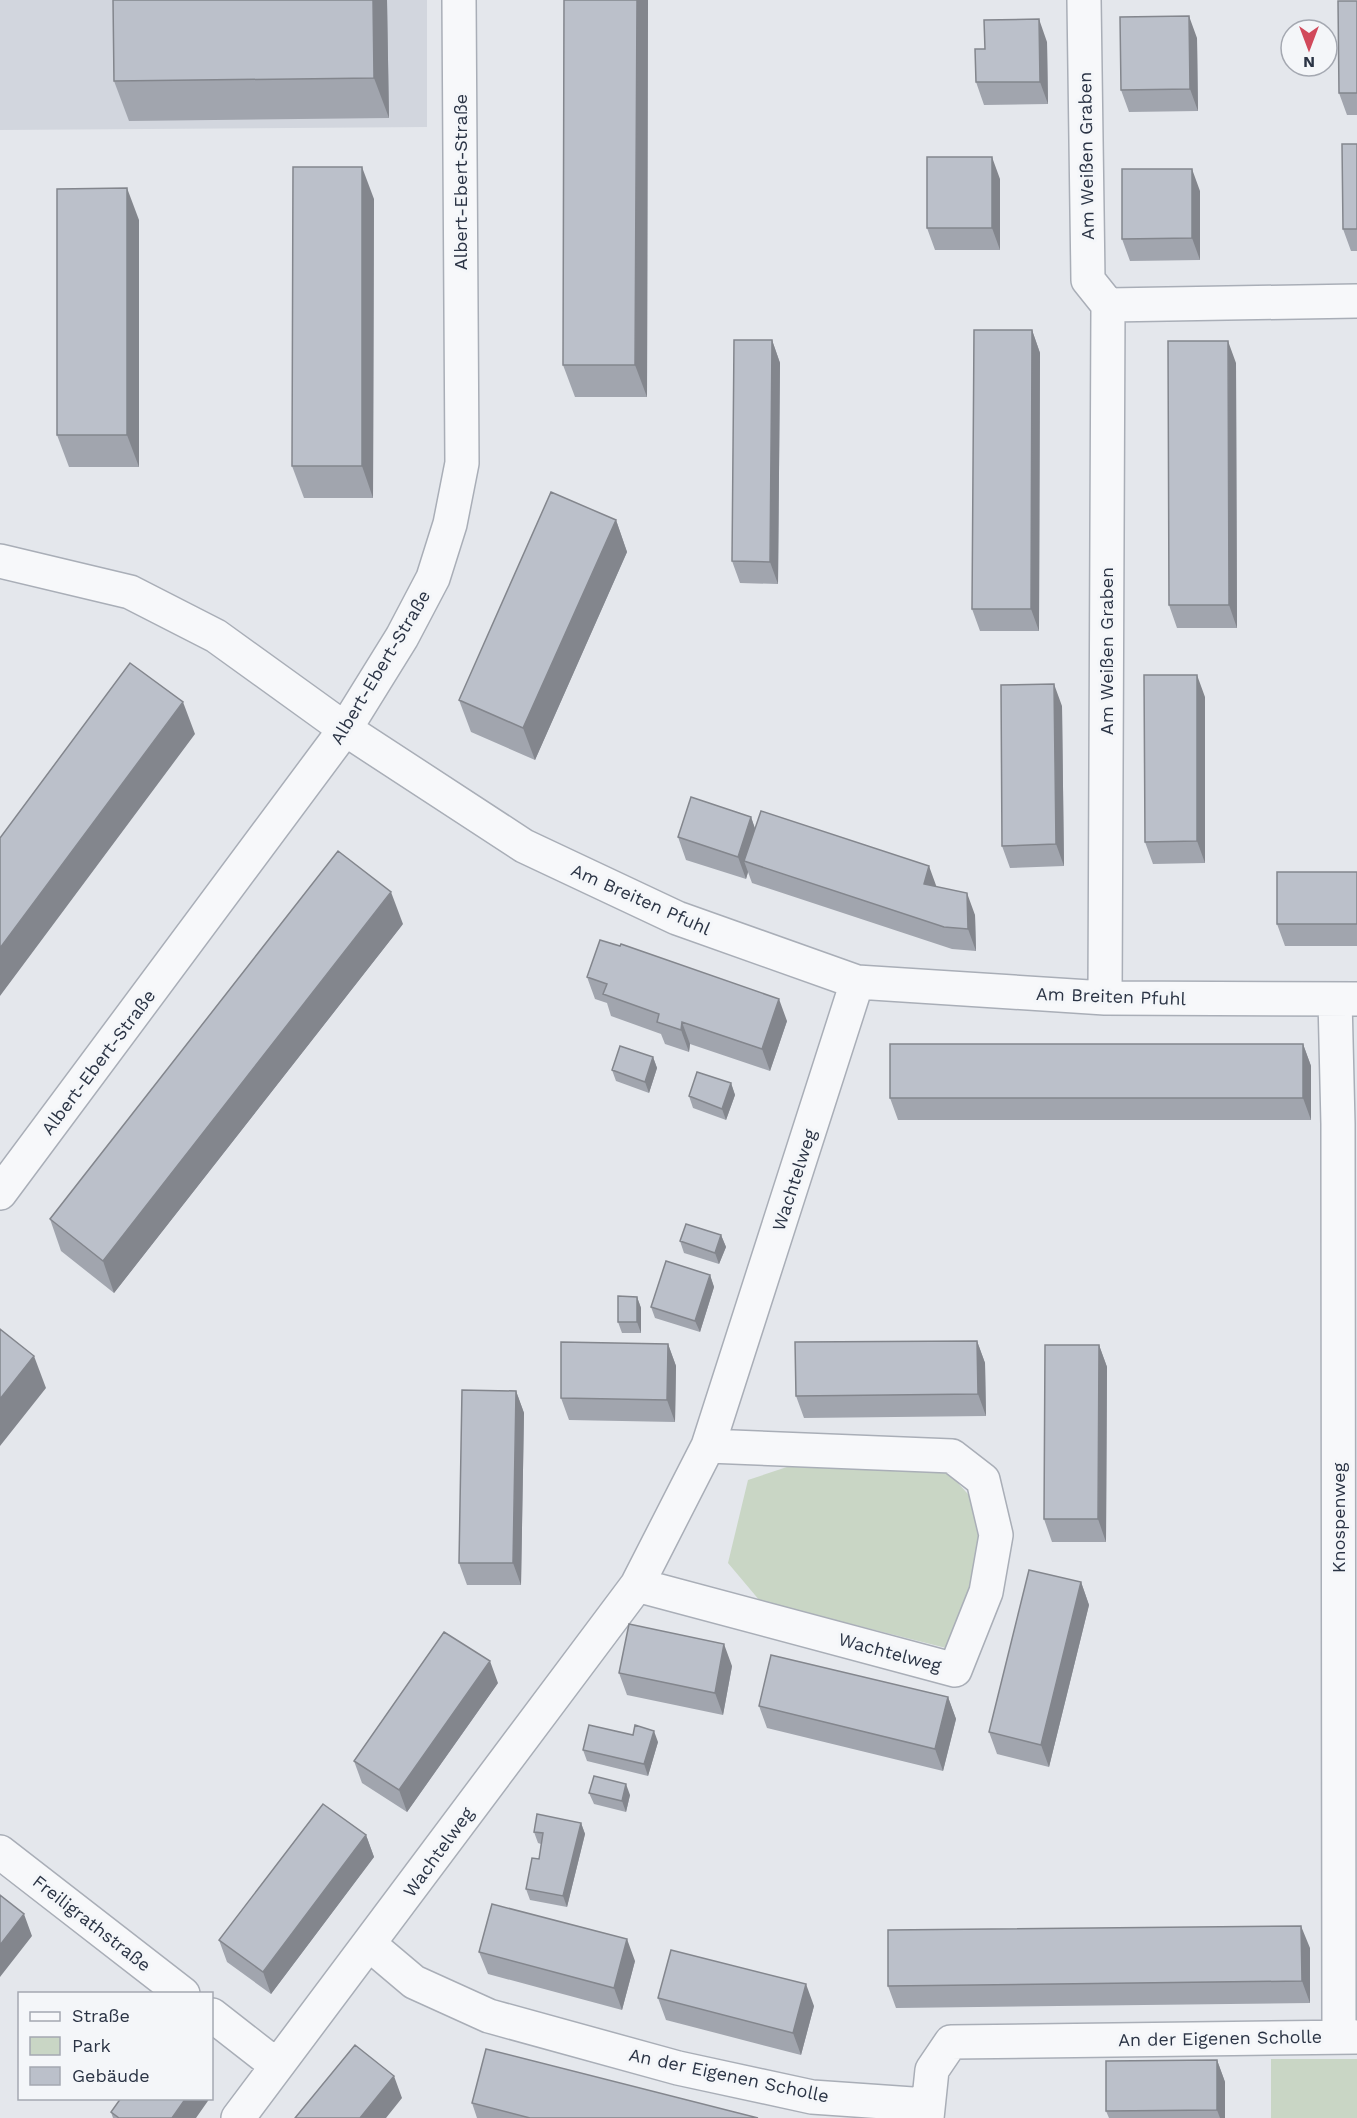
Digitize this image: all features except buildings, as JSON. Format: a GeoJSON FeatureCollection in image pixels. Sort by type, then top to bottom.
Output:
{"type":"FeatureCollection","features":[{"type":"Feature","properties":{"kind":"street","name":"Albert-Ebert-Straße"},"geometry":{"type":"LineString","coordinates":[[0,1194],[345,729],[402,637],[433,578],[450,524],[462,463],[459,0]]}},
{"type":"Feature","properties":{"kind":"street","name":"Am Weißen Graben"},"geometry":{"type":"LineString","coordinates":[[1083,0],[1088,280],[1108,305],[1105,998]]}},
{"type":"Feature","properties":{"kind":"street"},"geometry":{"type":"LineString","coordinates":[[1108,305],[1357,301]]}},
{"type":"Feature","properties":{"kind":"street","name":"Am Breiten Pfuhl"},"geometry":{"type":"LineString","coordinates":[[0,561],[130,592],[216,636],[345,729],[524,846],[677,918],[858,982],[1105,998],[1346,999]]}},
{"type":"Feature","properties":{"kind":"street","name":"Wachtelweg"},"geometry":{"type":"LineString","coordinates":[[238,2118],[637,1585],[708,1446],[858,982]]}},
{"type":"Feature","properties":{"kind":"street","name":"Knospenweg"},"geometry":{"type":"LineString","coordinates":[[1346,999],[1338,1125],[1348,2037]]}},
{"type":"Feature","properties":{"kind":"street","name":"Wachtelweg"},"geometry":{"type":"LineString","coordinates":[[637,1585],[955,1670],[986,1592],[996,1535],[983,1480],[952,1456],[708,1446]]}},
{"type":"Feature","properties":{"kind":"street","name":"Freiligrathstraße"},"geometry":{"type":"LineString","coordinates":[[1,1854],[180,1992]]}},
{"type":"Feature","properties":{"kind":"street","name":"An der Eigenen Scholle"},"geometry":{"type":"LineString","coordinates":[[369,1944],[414,1982],[489,2016],[678,2068],[812,2097],[927,2112],[932,2070],[951,2042],[1348,2037]]}},
{"type":"Feature","properties":{"kind":"street"},"geometry":{"type":"LineString","coordinates":[[213,2016],[276,2065]]}},
{"type":"Feature","properties":{"kind":"shaded area"},"geometry":{"type":"Polygon","coordinates":[[[0,0],[427,0],[427,127],[0,130],[0,0]]]}},
{"type":"Feature","properties":{"kind":"green space"},"geometry":{"type":"Polygon","coordinates":[[[793,1465],[949,1473],[984,1512],[978,1582],[958,1651],[760,1601],[728,1563],[748,1480],[793,1465]]]}},
{"type":"Feature","properties":{"kind":"green space"},"geometry":{"type":"Polygon","coordinates":[[[1271,2059],[1357,2059],[1357,2118],[1271,2118],[1271,2059]]]}}]}
